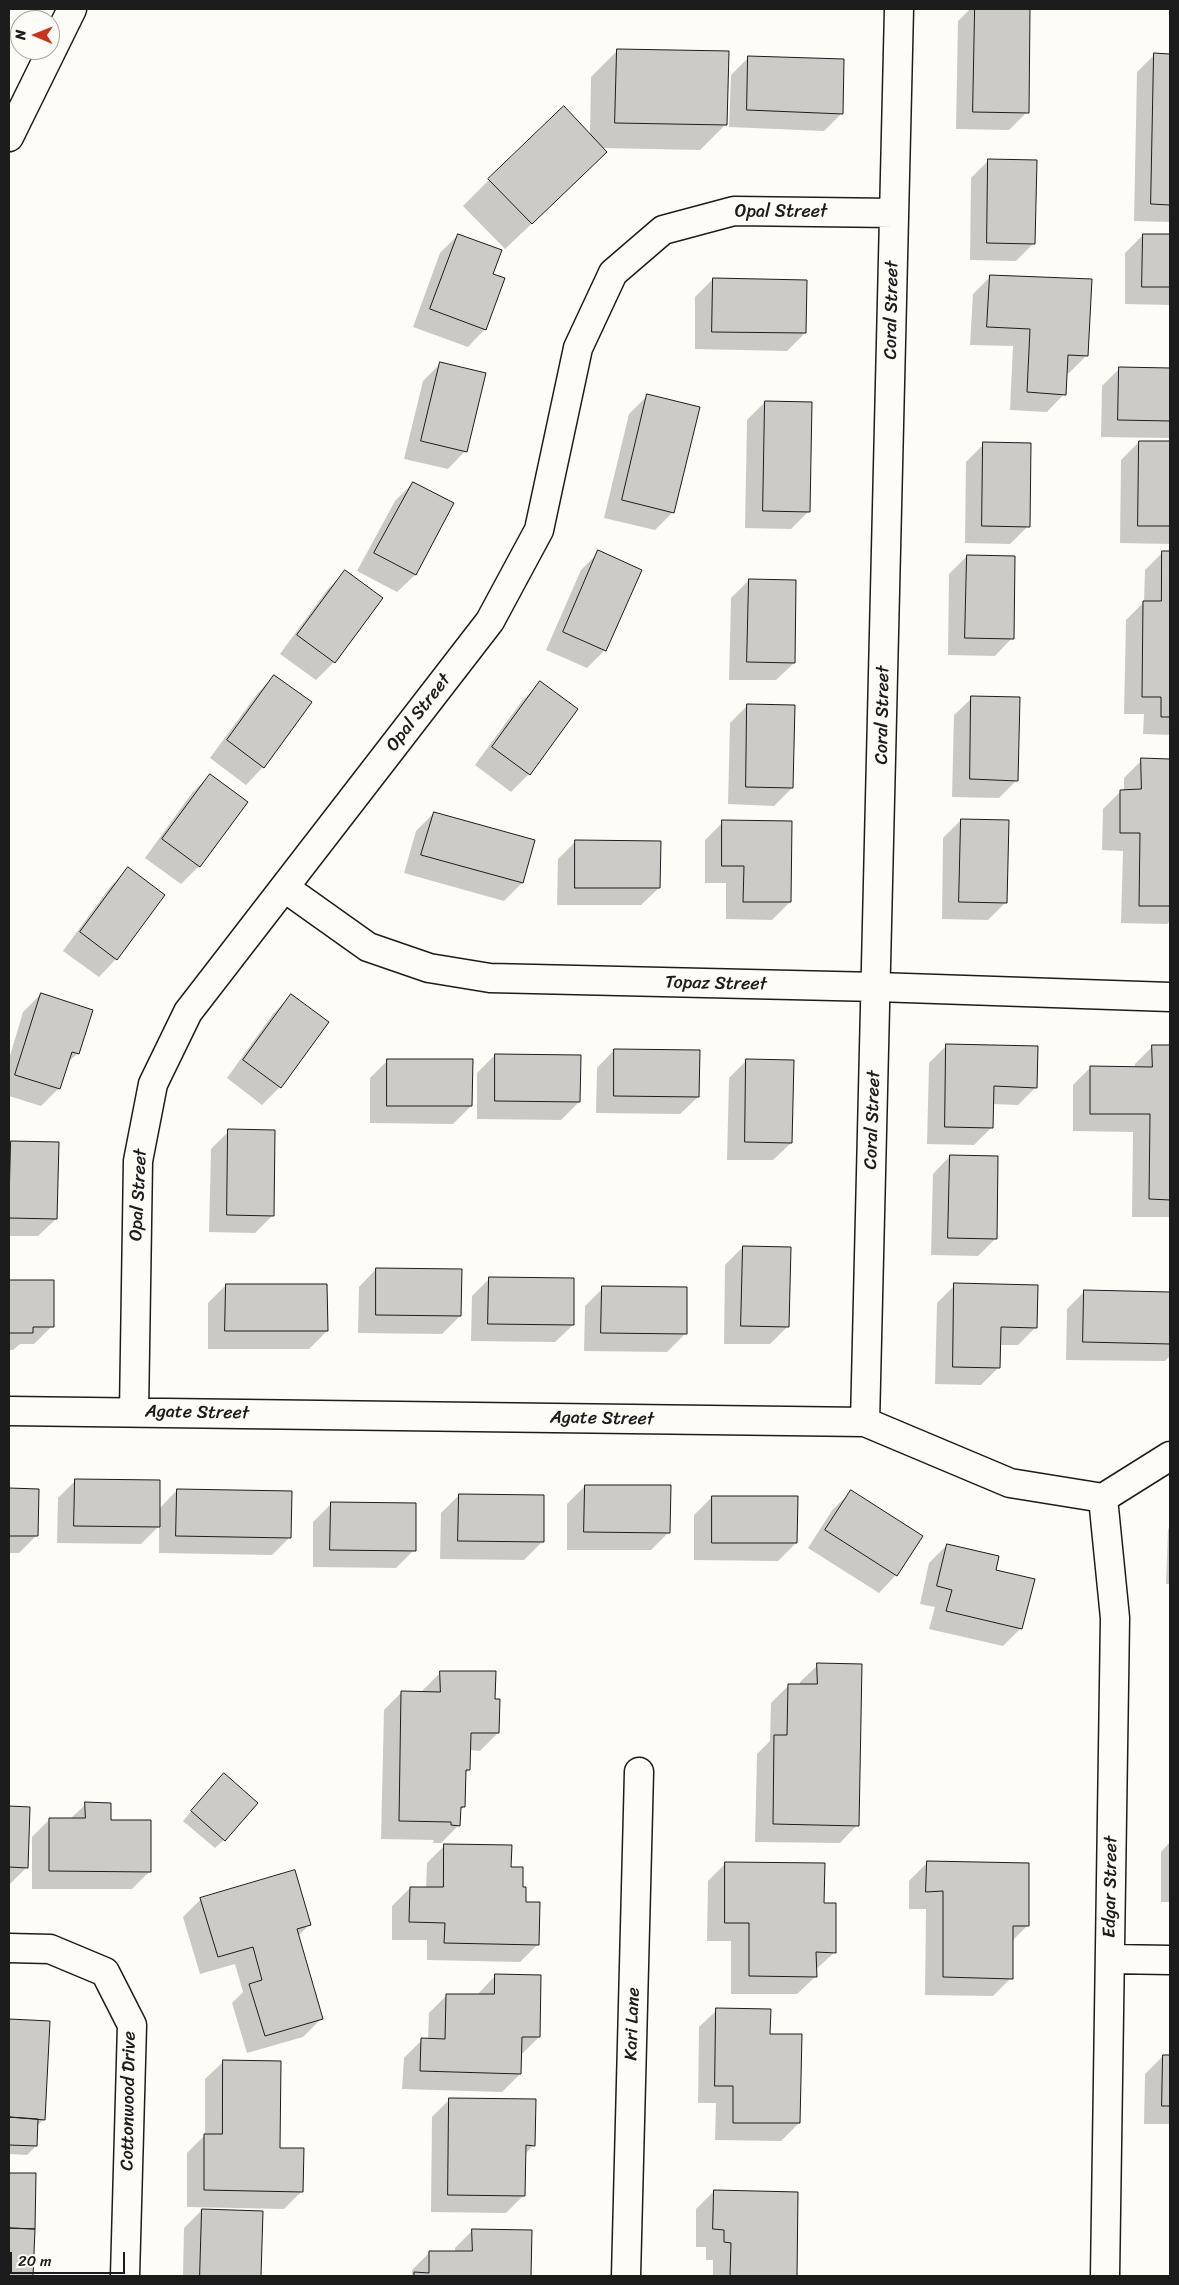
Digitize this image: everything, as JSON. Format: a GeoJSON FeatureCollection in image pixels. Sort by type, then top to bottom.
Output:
{"type":"FeatureCollection","features":[{"type":"Feature","properties":{"kind":"street"},"geometry":{"type":"LineString","coordinates":[[9,138],[72,9]]}},
{"type":"Feature","properties":{"kind":"street","name":"Coral Street"},"geometry":{"type":"LineString","coordinates":[[865,1422],[877,987],[899,9]]}},
{"type":"Feature","properties":{"kind":"street","name":"Opal Street"},"geometry":{"type":"LineString","coordinates":[[134,1412],[138,1161],[153,1084],[188,1012],[490,622],[539,530],[578,348],[614,273],[663,230],[734,211],[894,213]]}},
{"type":"Feature","properties":{"kind":"street","name":"Topaz Street"},"geometry":{"type":"LineString","coordinates":[[285,888],[368,946],[438,970],[490,978],[877,987],[1170,997]]}},
{"type":"Feature","properties":{"kind":"street","name":"Agate Street"},"geometry":{"type":"LineString","coordinates":[[9,1411],[865,1422],[1010,1483],[1103,1498]]}},
{"type":"Feature","properties":{"kind":"street"},"geometry":{"type":"LineString","coordinates":[[1103,1498],[1170,1456]]}},
{"type":"Feature","properties":{"kind":"street","name":"Edgar Street"},"geometry":{"type":"LineString","coordinates":[[1103,1498],[1115,1618],[1106,2276]]}},
{"type":"Feature","properties":{"kind":"street","name":"Kari Lane"},"geometry":{"type":"LineString","coordinates":[[626,2276],[640,1772]]}},
{"type":"Feature","properties":{"kind":"street","name":"Cottonwood Drive"},"geometry":{"type":"LineString","coordinates":[[9,1948],[50,1949],[105,1972],[132,2025],[125,2276]]}},
{"type":"Feature","properties":{"kind":"street"},"geometry":{"type":"LineString","coordinates":[[1110,1959],[1170,1960]]}},
{"type":"Feature","properties":{"kind":"building"},"geometry":{"type":"Polygon","coordinates":[[[975,9],[1030,9],[1029,113],[973,112],[975,9]]]}},
{"type":"Feature","properties":{"kind":"building"},"geometry":{"type":"Polygon","coordinates":[[[617,49],[729,51],[727,125],[615,123],[617,49]]]}},
{"type":"Feature","properties":{"kind":"building"},"geometry":{"type":"Polygon","coordinates":[[[1154,53],[1170,54],[1170,205],[1151,204],[1154,53]]]}},
{"type":"Feature","properties":{"kind":"building"},"geometry":{"type":"Polygon","coordinates":[[[748,56],[844,59],[843,114],[747,110],[748,56]]]}},
{"type":"Feature","properties":{"kind":"building"},"geometry":{"type":"Polygon","coordinates":[[[564,106],[607,152],[532,224],[488,179],[564,106]]]}},
{"type":"Feature","properties":{"kind":"building"},"geometry":{"type":"Polygon","coordinates":[[[988,159],[1037,160],[1035,244],[987,243],[988,159]]]}},
{"type":"Feature","properties":{"kind":"building"},"geometry":{"type":"Polygon","coordinates":[[[458,234],[502,250],[493,274],[505,278],[486,330],[430,309],[458,234]]]}},
{"type":"Feature","properties":{"kind":"building"},"geometry":{"type":"Polygon","coordinates":[[[1143,234],[1170,234],[1170,287],[1142,287],[1143,234]]]}},
{"type":"Feature","properties":{"kind":"building"},"geometry":{"type":"Polygon","coordinates":[[[990,275],[1092,279],[1088,356],[1068,355],[1066,395],[1027,392],[1030,329],[987,327],[990,275]]]}},
{"type":"Feature","properties":{"kind":"building"},"geometry":{"type":"Polygon","coordinates":[[[713,278],[807,280],[806,333],[712,332],[713,278]]]}},
{"type":"Feature","properties":{"kind":"building"},"geometry":{"type":"Polygon","coordinates":[[[440,362],[486,373],[467,452],[421,441],[440,362]]]}},
{"type":"Feature","properties":{"kind":"building"},"geometry":{"type":"Polygon","coordinates":[[[1119,367],[1170,368],[1170,421],[1118,420],[1119,367]]]}},
{"type":"Feature","properties":{"kind":"building"},"geometry":{"type":"Polygon","coordinates":[[[647,394],[700,407],[674,513],[622,500],[647,394]]]}},
{"type":"Feature","properties":{"kind":"building"},"geometry":{"type":"Polygon","coordinates":[[[765,401],[812,402],[810,512],[763,511],[765,401]]]}},
{"type":"Feature","properties":{"kind":"building"},"geometry":{"type":"Polygon","coordinates":[[[1139,441],[1170,441],[1170,526],[1138,526],[1139,441]]]}},
{"type":"Feature","properties":{"kind":"building"},"geometry":{"type":"Polygon","coordinates":[[[983,442],[1031,443],[1030,527],[982,526],[983,442]]]}},
{"type":"Feature","properties":{"kind":"building"},"geometry":{"type":"Polygon","coordinates":[[[413,482],[454,503],[416,575],[374,553],[413,482]]]}},
{"type":"Feature","properties":{"kind":"building"},"geometry":{"type":"Polygon","coordinates":[[[598,550],[642,570],[606,651],[563,632],[598,550]]]}},
{"type":"Feature","properties":{"kind":"building"},"geometry":{"type":"Polygon","coordinates":[[[1162,551],[1170,551],[1170,717],[1161,717],[1161,697],[1142,697],[1143,601],[1161,601],[1162,551]]]}},
{"type":"Feature","properties":{"kind":"building"},"geometry":{"type":"Polygon","coordinates":[[[967,555],[1015,556],[1014,639],[965,638],[967,555]]]}},
{"type":"Feature","properties":{"kind":"building"},"geometry":{"type":"Polygon","coordinates":[[[345,570],[383,598],[335,663],[297,635],[345,570]]]}},
{"type":"Feature","properties":{"kind":"building"},"geometry":{"type":"Polygon","coordinates":[[[749,579],[796,580],[795,663],[747,662],[749,579]]]}},
{"type":"Feature","properties":{"kind":"building"},"geometry":{"type":"Polygon","coordinates":[[[274,675],[312,702],[264,768],[227,740],[274,675]]]}},
{"type":"Feature","properties":{"kind":"building"},"geometry":{"type":"Polygon","coordinates":[[[540,681],[578,709],[530,775],[492,747],[540,681]]]}},
{"type":"Feature","properties":{"kind":"building"},"geometry":{"type":"Polygon","coordinates":[[[971,696],[1020,697],[1018,781],[970,779],[971,696]]]}},
{"type":"Feature","properties":{"kind":"building"},"geometry":{"type":"Polygon","coordinates":[[[747,704],[795,705],[793,788],[746,787],[747,704]]]}},
{"type":"Feature","properties":{"kind":"building"},"geometry":{"type":"Polygon","coordinates":[[[1141,758],[1170,759],[1170,906],[1139,906],[1140,833],[1120,833],[1120,790],[1141,789],[1141,758]]]}},
{"type":"Feature","properties":{"kind":"building"},"geometry":{"type":"Polygon","coordinates":[[[210,774],[248,802],[200,867],[162,839],[210,774]]]}},
{"type":"Feature","properties":{"kind":"building"},"geometry":{"type":"Polygon","coordinates":[[[434,812],[535,840],[523,883],[421,855],[434,812]]]}},
{"type":"Feature","properties":{"kind":"building"},"geometry":{"type":"Polygon","coordinates":[[[961,819],[1009,820],[1007,903],[959,902],[961,819]]]}},
{"type":"Feature","properties":{"kind":"building"},"geometry":{"type":"Polygon","coordinates":[[[722,820],[792,821],[791,902],[743,902],[744,866],[722,866],[722,820]]]}},
{"type":"Feature","properties":{"kind":"building"},"geometry":{"type":"Polygon","coordinates":[[[575,840],[661,841],[660,888],[575,888],[575,840]]]}},
{"type":"Feature","properties":{"kind":"building"},"geometry":{"type":"Polygon","coordinates":[[[128,867],[165,895],[117,960],[80,932],[128,867]]]}},
{"type":"Feature","properties":{"kind":"building"},"geometry":{"type":"Polygon","coordinates":[[[41,993],[93,1010],[79,1054],[72,1052],[60,1089],[15,1075],[41,993]]]}},
{"type":"Feature","properties":{"kind":"building"},"geometry":{"type":"Polygon","coordinates":[[[291,994],[329,1022],[281,1088],[243,1060],[291,994]]]}},
{"type":"Feature","properties":{"kind":"building"},"geometry":{"type":"Polygon","coordinates":[[[946,1044],[1038,1046],[1037,1088],[994,1086],[993,1128],[945,1127],[946,1044]]]}},
{"type":"Feature","properties":{"kind":"building"},"geometry":{"type":"Polygon","coordinates":[[[1152,1045],[1170,1045],[1170,1200],[1149,1199],[1150,1114],[1090,1114],[1090,1066],[1152,1067],[1152,1045]]]}},
{"type":"Feature","properties":{"kind":"building"},"geometry":{"type":"Polygon","coordinates":[[[614,1049],[700,1050],[699,1097],[614,1096],[614,1049]]]}},
{"type":"Feature","properties":{"kind":"building"},"geometry":{"type":"Polygon","coordinates":[[[495,1054],[581,1055],[580,1102],[495,1101],[495,1054]]]}},
{"type":"Feature","properties":{"kind":"building"},"geometry":{"type":"Polygon","coordinates":[[[387,1059],[473,1059],[472,1106],[387,1106],[387,1059]]]}},
{"type":"Feature","properties":{"kind":"building"},"geometry":{"type":"Polygon","coordinates":[[[746,1059],[794,1060],[792,1143],[745,1142],[746,1059]]]}},
{"type":"Feature","properties":{"kind":"building"},"geometry":{"type":"Polygon","coordinates":[[[228,1129],[275,1130],[274,1216],[227,1215],[228,1129]]]}},
{"type":"Feature","properties":{"kind":"building"},"geometry":{"type":"Polygon","coordinates":[[[11,1141],[59,1142],[57,1219],[9,1218],[11,1141]]]}},
{"type":"Feature","properties":{"kind":"building"},"geometry":{"type":"Polygon","coordinates":[[[950,1155],[998,1156],[997,1239],[948,1238],[950,1155]]]}},
{"type":"Feature","properties":{"kind":"building"},"geometry":{"type":"Polygon","coordinates":[[[743,1246],[791,1247],[789,1327],[741,1326],[743,1246]]]}},
{"type":"Feature","properties":{"kind":"building"},"geometry":{"type":"Polygon","coordinates":[[[376,1268],[462,1269],[461,1316],[376,1315],[376,1268]]]}},
{"type":"Feature","properties":{"kind":"building"},"geometry":{"type":"Polygon","coordinates":[[[489,1277],[574,1278],[574,1325],[488,1324],[489,1277]]]}},
{"type":"Feature","properties":{"kind":"building"},"geometry":{"type":"Polygon","coordinates":[[[9,1280],[54,1280],[54,1327],[33,1327],[33,1333],[9,1333],[9,1280]]]}},
{"type":"Feature","properties":{"kind":"building"},"geometry":{"type":"Polygon","coordinates":[[[954,1283],[1038,1285],[1037,1328],[1001,1327],[1000,1368],[953,1367],[954,1283]]]}},
{"type":"Feature","properties":{"kind":"building"},"geometry":{"type":"Polygon","coordinates":[[[226,1284],[327,1284],[328,1331],[225,1331],[226,1284]]]}},
{"type":"Feature","properties":{"kind":"building"},"geometry":{"type":"Polygon","coordinates":[[[602,1286],[687,1287],[687,1334],[601,1333],[602,1286]]]}},
{"type":"Feature","properties":{"kind":"building"},"geometry":{"type":"Polygon","coordinates":[[[1084,1290],[1170,1292],[1170,1344],[1083,1342],[1084,1290]]]}},
{"type":"Feature","properties":{"kind":"building"},"geometry":{"type":"Polygon","coordinates":[[[75,1479],[160,1480],[160,1527],[74,1526],[75,1479]]]}},
{"type":"Feature","properties":{"kind":"building"},"geometry":{"type":"Polygon","coordinates":[[[585,1485],[671,1485],[670,1533],[584,1532],[585,1485]]]}},
{"type":"Feature","properties":{"kind":"building"},"geometry":{"type":"Polygon","coordinates":[[[9,1488],[39,1489],[38,1536],[9,1536],[9,1488]]]}},
{"type":"Feature","properties":{"kind":"building"},"geometry":{"type":"Polygon","coordinates":[[[177,1489],[292,1491],[291,1538],[176,1536],[177,1489]]]}},
{"type":"Feature","properties":{"kind":"building"},"geometry":{"type":"Polygon","coordinates":[[[851,1490],[923,1536],[897,1576],[825,1530],[851,1490]]]}},
{"type":"Feature","properties":{"kind":"building"},"geometry":{"type":"Polygon","coordinates":[[[459,1494],[544,1495],[544,1542],[458,1541],[459,1494]]]}},
{"type":"Feature","properties":{"kind":"building"},"geometry":{"type":"Polygon","coordinates":[[[712,1496],[798,1496],[797,1543],[712,1543],[712,1496]]]}},
{"type":"Feature","properties":{"kind":"building"},"geometry":{"type":"Polygon","coordinates":[[[331,1502],[416,1503],[416,1551],[330,1550],[331,1502]]]}},
{"type":"Feature","properties":{"kind":"building"},"geometry":{"type":"Polygon","coordinates":[[[947,1544],[999,1556],[996,1570],[1035,1579],[1022,1629],[946,1611],[952,1590],[937,1586],[947,1544]]]}},
{"type":"Feature","properties":{"kind":"building"},"geometry":{"type":"Polygon","coordinates":[[[817,1663],[862,1664],[859,1826],[773,1824],[774,1735],[787,1735],[788,1684],[817,1684],[817,1663]]]}},
{"type":"Feature","properties":{"kind":"building"},"geometry":{"type":"Polygon","coordinates":[[[440,1671],[496,1671],[495,1699],[500,1699],[499,1733],[471,1733],[470,1770],[466,1770],[465,1807],[461,1807],[460,1826],[451,1825],[451,1822],[399,1821],[401,1691],[440,1692],[440,1671]]]}},
{"type":"Feature","properties":{"kind":"building"},"geometry":{"type":"Polygon","coordinates":[[[224,1773],[258,1803],[225,1841],[191,1811],[224,1773]]]}},
{"type":"Feature","properties":{"kind":"building"},"geometry":{"type":"Polygon","coordinates":[[[85,1802],[111,1803],[111,1820],[151,1820],[151,1872],[49,1871],[49,1818],[85,1818],[85,1802]]]}},
{"type":"Feature","properties":{"kind":"building"},"geometry":{"type":"Polygon","coordinates":[[[9,1806],[30,1807],[28,1868],[9,1867],[9,1806]]]}},
{"type":"Feature","properties":{"kind":"building"},"geometry":{"type":"Polygon","coordinates":[[[444,1844],[512,1845],[511,1867],[523,1867],[523,1887],[526,1887],[526,1902],[540,1902],[539,1945],[444,1943],[445,1923],[409,1922],[410,1887],[443,1887],[444,1844]]]}},
{"type":"Feature","properties":{"kind":"building"},"geometry":{"type":"Polygon","coordinates":[[[927,1861],[1029,1863],[1029,1926],[1013,1926],[1013,1979],[943,1977],[943,1891],[926,1892],[927,1861]]]}},
{"type":"Feature","properties":{"kind":"building"},"geometry":{"type":"Polygon","coordinates":[[[725,1862],[825,1863],[824,1903],[836,1903],[836,1953],[816,1952],[817,1977],[749,1976],[749,1923],[725,1923],[725,1862]]]}},
{"type":"Feature","properties":{"kind":"building"},"geometry":{"type":"Polygon","coordinates":[[[295,1870],[311,1925],[297,1929],[323,2019],[265,2036],[249,1984],[262,1980],[253,1947],[218,1957],[200,1898],[295,1870]]]}},
{"type":"Feature","properties":{"kind":"building"},"geometry":{"type":"Polygon","coordinates":[[[495,1974],[541,1975],[540,2037],[522,2037],[521,2074],[420,2071],[421,2038],[445,2039],[446,1994],[494,1994],[495,1974]]]}},
{"type":"Feature","properties":{"kind":"building"},"geometry":{"type":"Polygon","coordinates":[[[716,2008],[771,2009],[770,2034],[802,2034],[800,2123],[733,2123],[733,2086],[715,2086],[716,2008]]]}},
{"type":"Feature","properties":{"kind":"building"},"geometry":{"type":"Polygon","coordinates":[[[9,2019],[50,2021],[45,2120],[9,2117],[9,2019]]]}},
{"type":"Feature","properties":{"kind":"building"},"geometry":{"type":"Polygon","coordinates":[[[1163,2055],[1170,2055],[1170,2106],[1162,2106],[1163,2055]]]}},
{"type":"Feature","properties":{"kind":"building"},"geometry":{"type":"Polygon","coordinates":[[[223,2060],[281,2061],[280,2148],[304,2148],[303,2192],[204,2190],[204,2134],[222,2134],[223,2060]]]}},
{"type":"Feature","properties":{"kind":"building"},"geometry":{"type":"Polygon","coordinates":[[[449,2098],[536,2099],[535,2146],[526,2145],[525,2196],[448,2195],[449,2098]]]}},
{"type":"Feature","properties":{"kind":"building"},"geometry":{"type":"Polygon","coordinates":[[[9,2117],[38,2119],[37,2146],[9,2145],[9,2117]]]}},
{"type":"Feature","properties":{"kind":"building"},"geometry":{"type":"Polygon","coordinates":[[[9,2173],[36,2173],[35,2229],[9,2228],[9,2173]]]}},
{"type":"Feature","properties":{"kind":"building"},"geometry":{"type":"Polygon","coordinates":[[[714,2190],[798,2192],[797,2276],[730,2276],[731,2243],[724,2242],[724,2230],[713,2229],[714,2190]]]}},
{"type":"Feature","properties":{"kind":"building"},"geometry":{"type":"Polygon","coordinates":[[[202,2209],[263,2211],[261,2276],[200,2276],[202,2209]]]}},
{"type":"Feature","properties":{"kind":"building"},"geometry":{"type":"Polygon","coordinates":[[[9,2228],[35,2229],[33,2276],[9,2276],[9,2228]]]}},
{"type":"Feature","properties":{"kind":"building"},"geometry":{"type":"Polygon","coordinates":[[[472,2229],[532,2230],[531,2276],[414,2276],[414,2272],[429,2273],[429,2251],[472,2251],[472,2229]]]}}]}
